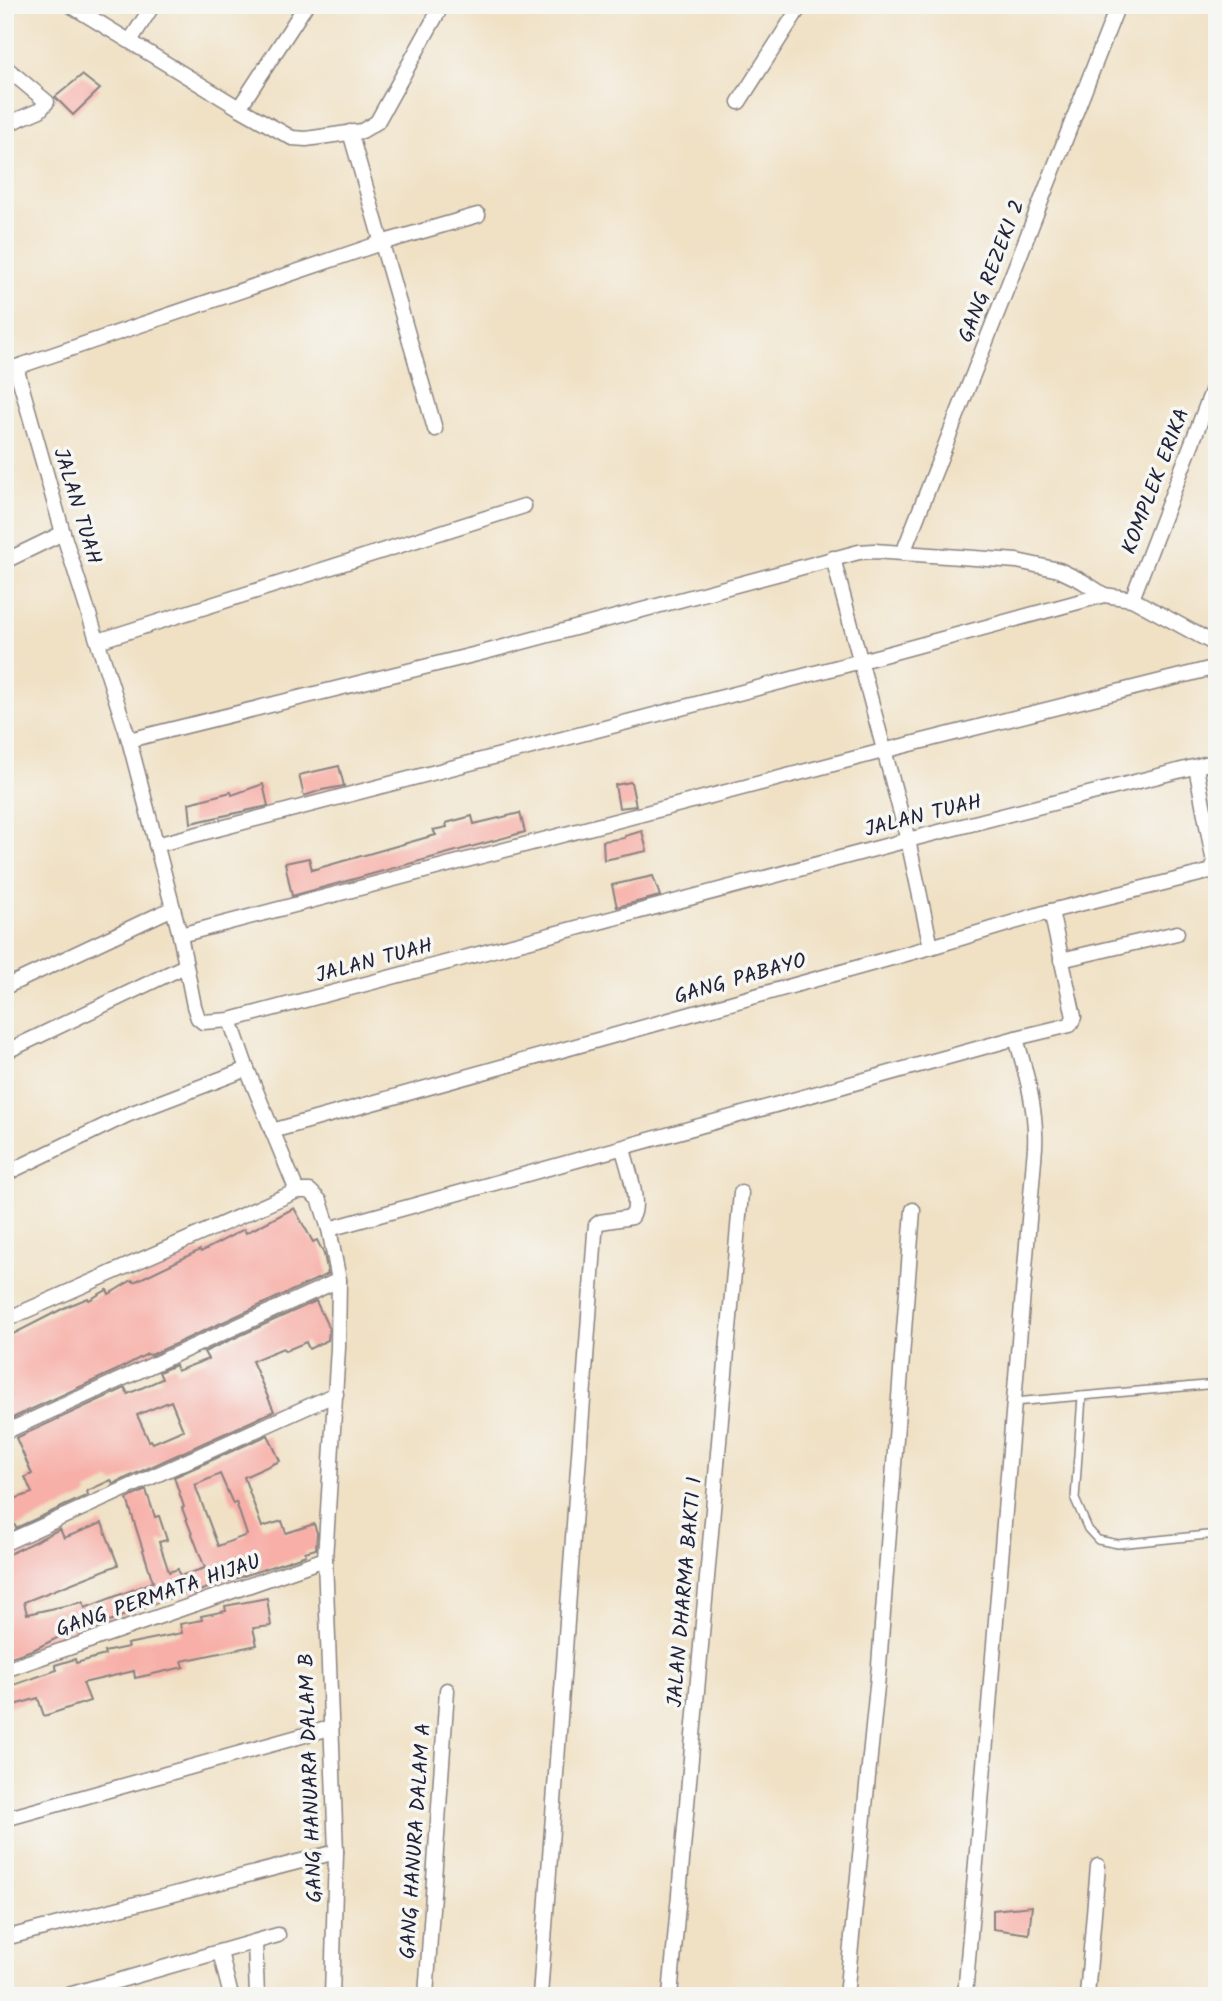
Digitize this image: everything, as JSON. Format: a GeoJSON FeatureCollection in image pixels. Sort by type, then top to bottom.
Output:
{"type":"FeatureCollection","features":[{"type":"Feature","properties":{"kind":"street"},"geometry":{"type":"LineString","coordinates":[[70,5],[292,138],[306,139],[371,128],[384,114],[442,5]]}},
{"type":"Feature","properties":{"kind":"street"},"geometry":{"type":"LineString","coordinates":[[130,41],[153,5]]}},
{"type":"Feature","properties":{"kind":"street"},"geometry":{"type":"LineString","coordinates":[[239,107],[306,5]]}},
{"type":"Feature","properties":{"kind":"street"},"geometry":{"type":"LineString","coordinates":[[739,102],[802,5]]}},
{"type":"Feature","properties":{"kind":"street","name":"GANG REZEKI 2"},"geometry":{"type":"LineString","coordinates":[[903,552],[1118,5]]}},
{"type":"Feature","properties":{"kind":"street"},"geometry":{"type":"LineString","coordinates":[[5,125],[44,107],[47,102],[8,69]]}},
{"type":"Feature","properties":{"kind":"street"},"geometry":{"type":"LineString","coordinates":[[350,132],[435,429]]}},
{"type":"Feature","properties":{"kind":"street"},"geometry":{"type":"LineString","coordinates":[[10,369],[382,243],[478,215]]}},
{"type":"Feature","properties":{"kind":"street","name":"JALAN TUAH"},"geometry":{"type":"LineString","coordinates":[[10,369],[129,740],[180,935],[198,1018],[203,1022],[230,1020],[1217,761]]}},
{"type":"Feature","properties":{"kind":"street","name":"KOMPLEK ERIKA"},"geometry":{"type":"LineString","coordinates":[[1132,600],[1217,378]]}},
{"type":"Feature","properties":{"kind":"street"},"geometry":{"type":"LineString","coordinates":[[98,641],[524,506]]}},
{"type":"Feature","properties":{"kind":"street"},"geometry":{"type":"LineString","coordinates":[[5,561],[64,533]]}},
{"type":"Feature","properties":{"kind":"street"},"geometry":{"type":"LineString","coordinates":[[129,740],[485,652],[859,552],[903,552],[1017,561],[1059,570],[1082,580],[1104,595],[1132,600],[1217,645]]}},
{"type":"Feature","properties":{"kind":"street"},"geometry":{"type":"LineString","coordinates":[[834,558],[908,840],[930,947]]}},
{"type":"Feature","properties":{"kind":"street"},"geometry":{"type":"LineString","coordinates":[[156,845],[1104,595]]}},
{"type":"Feature","properties":{"kind":"street"},"geometry":{"type":"LineString","coordinates":[[180,935],[883,751],[1217,667]]}},
{"type":"Feature","properties":{"kind":"street"},"geometry":{"type":"LineString","coordinates":[[1196,767],[1215,867]]}},
{"type":"Feature","properties":{"kind":"street","name":"GANG PABAYO"},"geometry":{"type":"LineString","coordinates":[[272,1131],[1051,911],[1212,872],[1215,867]]}},
{"type":"Feature","properties":{"kind":"street"},"geometry":{"type":"LineString","coordinates":[[5,987],[173,908]]}},
{"type":"Feature","properties":{"kind":"street"},"geometry":{"type":"LineString","coordinates":[[329,1229],[1070,1025],[1073,1021],[1051,911]]}},
{"type":"Feature","properties":{"kind":"street"},"geometry":{"type":"LineString","coordinates":[[1061,960],[1177,933]]}},
{"type":"Feature","properties":{"kind":"street"},"geometry":{"type":"LineString","coordinates":[[5,1052],[186,966]]}},
{"type":"Feature","properties":{"kind":"street","name":"GANG HANUARA DALAM B"},"geometry":{"type":"LineString","coordinates":[[230,1020],[272,1131],[304,1191],[320,1201],[340,1280],[336,1394],[325,1559],[336,1852],[332,1996]]}},
{"type":"Feature","properties":{"kind":"street"},"geometry":{"type":"LineString","coordinates":[[965,1996],[1036,1128],[1016,1038]]}},
{"type":"Feature","properties":{"kind":"street"},"geometry":{"type":"LineString","coordinates":[[5,1174],[127,1115],[247,1069]]}},
{"type":"Feature","properties":{"kind":"street"},"geometry":{"type":"LineString","coordinates":[[540,1996],[595,1233],[596,1225],[600,1222],[632,1217],[635,1213],[636,1201],[624,1149]]}},
{"type":"Feature","properties":{"kind":"street"},"geometry":{"type":"LineString","coordinates":[[5,1320],[304,1191]]}},
{"type":"Feature","properties":{"kind":"street","name":"JALAN DHARMA BAKTI 1"},"geometry":{"type":"LineString","coordinates":[[670,1996],[741,1193]]}},
{"type":"Feature","properties":{"kind":"street"},"geometry":{"type":"LineString","coordinates":[[846,1996],[879,1666],[913,1210]]}},
{"type":"Feature","properties":{"kind":"street"},"geometry":{"type":"LineString","coordinates":[[5,1432],[340,1280]]}},
{"type":"Feature","properties":{"kind":"street"},"geometry":{"type":"LineString","coordinates":[[5,1544],[336,1394]]}},
{"type":"Feature","properties":{"kind":"street","name":"GANG PERMATA HIJAU"},"geometry":{"type":"LineString","coordinates":[[5,1671],[325,1559]]}},
{"type":"Feature","properties":{"kind":"street","name":"GANG HANURA DALAM A"},"geometry":{"type":"LineString","coordinates":[[426,1996],[447,1690]]}},
{"type":"Feature","properties":{"kind":"street"},"geometry":{"type":"LineString","coordinates":[[5,1819],[330,1728]]}},
{"type":"Feature","properties":{"kind":"street"},"geometry":{"type":"LineString","coordinates":[[5,1938],[336,1852]]}},
{"type":"Feature","properties":{"kind":"street"},"geometry":{"type":"LineString","coordinates":[[1087,1996],[1098,1866]]}},
{"type":"Feature","properties":{"kind":"street"},"geometry":{"type":"LineString","coordinates":[[65,1996],[278,1935]]}},
{"type":"Feature","properties":{"kind":"street"},"geometry":{"type":"LineString","coordinates":[[254,1942],[257,1996]]}},
{"type":"Feature","properties":{"kind":"street"},"geometry":{"type":"LineString","coordinates":[[220,1952],[231,1996]]}},
{"type":"Feature","properties":{"kind":"lane"},"geometry":{"type":"LineString","coordinates":[[1014,1402],[1217,1384]]}},
{"type":"Feature","properties":{"kind":"lane"},"geometry":{"type":"LineString","coordinates":[[1082,1396],[1075,1499],[1088,1529],[1098,1540],[1118,1545],[1217,1534]]}},
{"type":"Feature","properties":{"kind":"path"},"geometry":{"type":"LineString","coordinates":[[5,250],[14,246]]}},
{"type":"Feature","properties":{"kind":"building"},"geometry":{"type":"Polygon","coordinates":[[[82,75],[100,89],[73,115],[55,97],[82,75]]]}},
{"type":"Feature","properties":{"kind":"building"},"geometry":{"type":"Polygon","coordinates":[[[339,766],[344,786],[304,796],[299,775],[339,766]]]}},
{"type":"Feature","properties":{"kind":"building"},"geometry":{"type":"Polygon","coordinates":[[[631,782],[636,806],[619,808],[615,785],[631,782]]]}},
{"type":"Feature","properties":{"kind":"building"},"geometry":{"type":"Polygon","coordinates":[[[263,784],[268,806],[191,823],[189,803],[231,792],[232,795],[263,784]]]}},
{"type":"Feature","properties":{"kind":"building"},"geometry":{"type":"Polygon","coordinates":[[[520,813],[525,832],[292,896],[285,863],[309,858],[312,870],[436,835],[433,830],[447,827],[446,823],[472,816],[474,824],[520,813]]]}},
{"type":"Feature","properties":{"kind":"building"},"geometry":{"type":"Polygon","coordinates":[[[642,831],[647,851],[604,860],[603,841],[625,838],[642,831]]]}},
{"type":"Feature","properties":{"kind":"building"},"geometry":{"type":"Polygon","coordinates":[[[653,876],[660,896],[617,907],[612,885],[653,876]]]}},
{"type":"Feature","properties":{"kind":"building"},"geometry":{"type":"Polygon","coordinates":[[[294,1208],[313,1242],[317,1240],[324,1254],[328,1274],[151,1355],[147,1354],[8,1420],[5,1413],[5,1338],[66,1307],[88,1298],[89,1300],[107,1290],[109,1294],[132,1280],[134,1282],[200,1250],[201,1252],[244,1229],[246,1233],[294,1208]]]}},
{"type":"Feature","properties":{"kind":"building"},"geometry":{"type":"Polygon","coordinates":[[[316,1301],[329,1329],[328,1340],[309,1349],[306,1342],[252,1361],[274,1411],[113,1484],[111,1480],[87,1491],[88,1495],[16,1528],[13,1522],[5,1526],[5,1502],[32,1493],[25,1477],[32,1474],[16,1438],[125,1388],[128,1394],[162,1379],[159,1372],[175,1365],[177,1371],[208,1359],[204,1352],[316,1301]],[[171,1401],[137,1415],[149,1441],[153,1443],[183,1430],[171,1401]]]}},
{"type":"Feature","properties":{"kind":"building"},"geometry":{"type":"Polygon","coordinates":[[[268,1435],[280,1461],[244,1477],[262,1527],[282,1521],[286,1533],[314,1524],[317,1533],[316,1549],[305,1552],[306,1555],[193,1593],[192,1591],[175,1596],[86,1630],[74,1633],[73,1630],[35,1649],[5,1659],[5,1556],[60,1529],[64,1538],[102,1523],[118,1565],[24,1602],[27,1614],[83,1602],[85,1608],[153,1582],[127,1499],[146,1490],[155,1517],[159,1516],[167,1540],[159,1542],[169,1572],[178,1569],[180,1576],[205,1568],[182,1508],[184,1507],[174,1477],[268,1435]],[[220,1474],[195,1485],[218,1546],[247,1535],[236,1502],[233,1504],[220,1474]]]}},
{"type":"Feature","properties":{"kind":"building"},"geometry":{"type":"Polygon","coordinates":[[[267,1598],[271,1626],[253,1628],[257,1645],[182,1661],[184,1667],[135,1678],[134,1671],[83,1683],[90,1701],[44,1716],[38,1698],[5,1708],[5,1688],[57,1670],[55,1665],[75,1659],[76,1663],[105,1655],[104,1652],[128,1647],[127,1644],[182,1633],[180,1624],[202,1620],[201,1616],[226,1611],[225,1606],[267,1598]]]}},
{"type":"Feature","properties":{"kind":"building"},"geometry":{"type":"Polygon","coordinates":[[[1032,1906],[1029,1934],[993,1929],[993,1910],[1032,1906]]]}}]}
